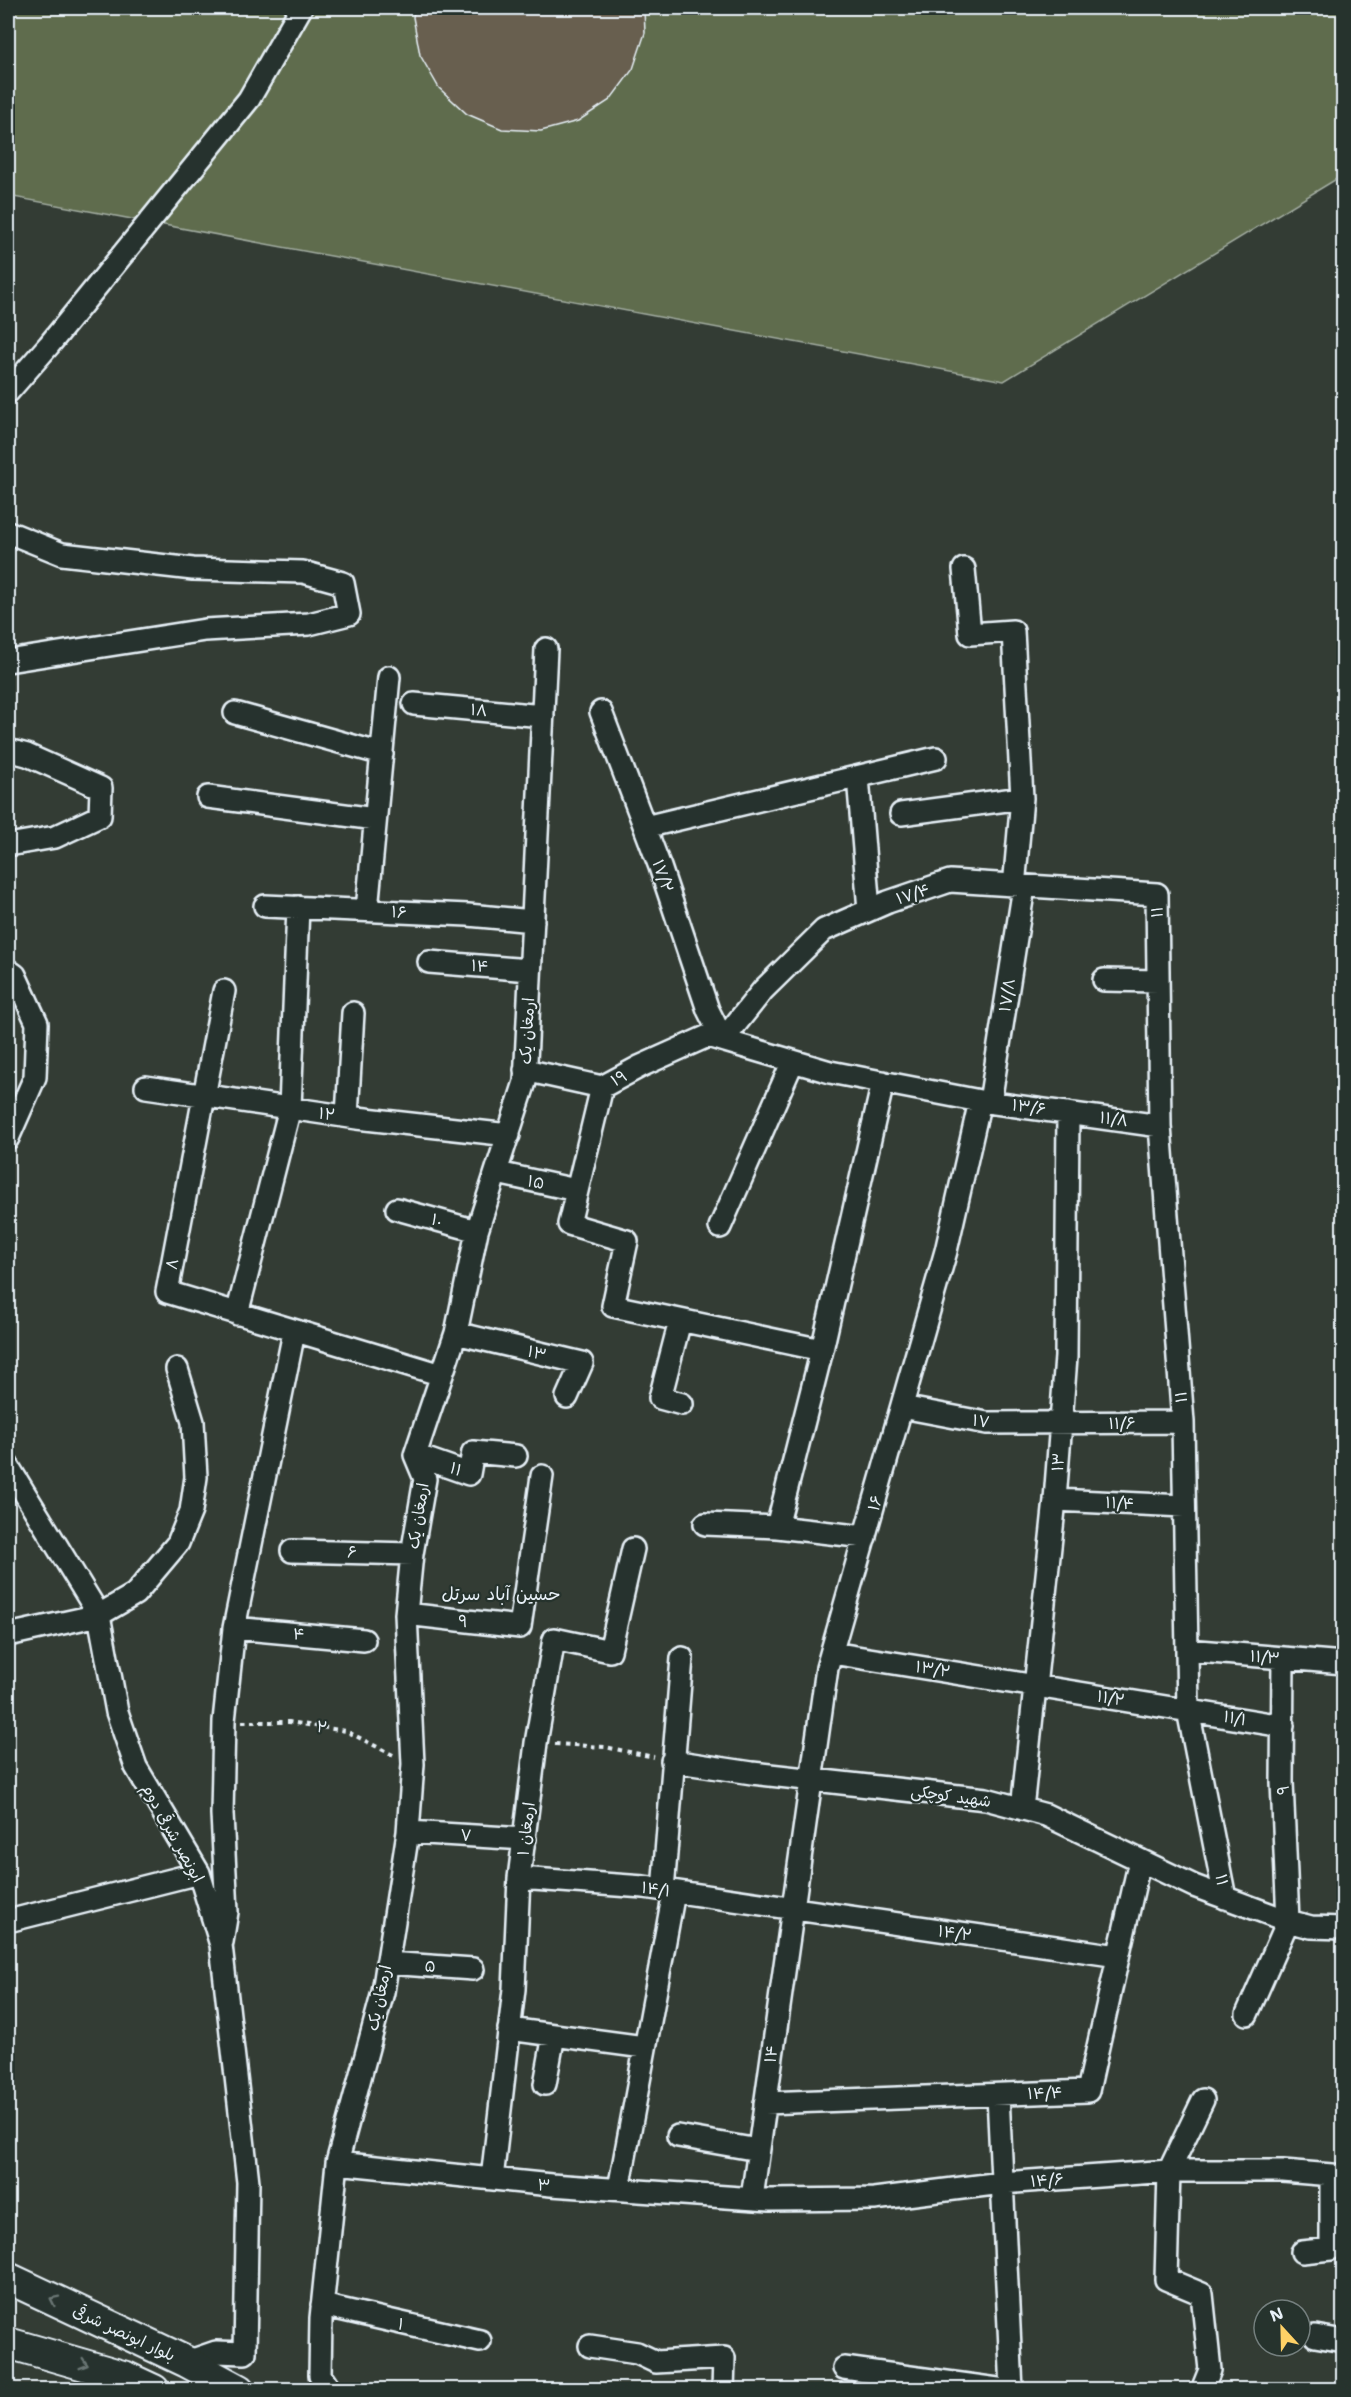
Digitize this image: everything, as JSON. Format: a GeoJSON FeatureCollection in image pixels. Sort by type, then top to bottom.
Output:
{"type":"FeatureCollection","features":[{"type":"Feature","properties":{"kind":"highway","name":"بلوار ابونصر شرقی"},"geometry":{"type":"LineString","coordinates":[[8,2278],[187,2362],[239,2390]]}},
{"type":"Feature","properties":{"kind":"highway"},"geometry":{"type":"LineString","coordinates":[[8,2343],[126,2377],[154,2390]]}},
{"type":"Feature","properties":{"kind":"street"},"geometry":{"type":"LineString","coordinates":[[8,393],[249,99],[301,8]]}},
{"type":"Feature","properties":{"kind":"street"},"geometry":{"type":"LineString","coordinates":[[8,532],[62,554],[193,569],[303,572],[343,584],[349,614],[309,624],[205,630],[8,661]]}},
{"type":"Feature","properties":{"kind":"street","name":"۱۷/۸"},"geometry":{"type":"LineString","coordinates":[[964,569],[970,634],[1013,632],[1022,798],[1019,887],[985,1101]]}},
{"type":"Feature","properties":{"kind":"street","name":"ارمغان یک"},"geometry":{"type":"LineString","coordinates":[[330,2390],[320,2375],[322,2306],[337,2163],[383,1992],[408,1832],[413,1764],[406,1614],[412,1554],[425,1479],[415,1455],[456,1333],[477,1231],[525,1082],[546,649]]}},
{"type":"Feature","properties":{"kind":"street"},"geometry":{"type":"LineString","coordinates":[[367,910],[389,677]]}},
{"type":"Feature","properties":{"kind":"street","name":"۱۸"},"geometry":{"type":"LineString","coordinates":[[414,704],[543,716]]}},
{"type":"Feature","properties":{"kind":"street","name":"۱۷/۲"},"geometry":{"type":"LineString","coordinates":[[601,712],[645,827],[708,1010],[715,1038]]}},
{"type":"Feature","properties":{"kind":"street"},"geometry":{"type":"LineString","coordinates":[[235,713],[382,754]]}},
{"type":"Feature","properties":{"kind":"street"},"geometry":{"type":"LineString","coordinates":[[8,750],[27,755],[101,788],[100,816],[56,837],[8,845]]}},
{"type":"Feature","properties":{"kind":"street"},"geometry":{"type":"LineString","coordinates":[[645,827],[936,758]]}},
{"type":"Feature","properties":{"kind":"street"},"geometry":{"type":"LineString","coordinates":[[858,777],[869,910]]}},
{"type":"Feature","properties":{"kind":"street"},"geometry":{"type":"LineString","coordinates":[[208,797],[375,819]]}},
{"type":"Feature","properties":{"kind":"street"},"geometry":{"type":"LineString","coordinates":[[901,814],[1022,798]]}},
{"type":"Feature","properties":{"kind":"street","name":"۱۷/۴"},"geometry":{"type":"LineString","coordinates":[[715,1038],[824,930],[869,910],[950,881],[1157,894]]}},
{"type":"Feature","properties":{"kind":"street","name":"۱۱"},"geometry":{"type":"LineString","coordinates":[[1157,894],[1160,1126],[1183,1422],[1188,1710],[1226,1898]]}},
{"type":"Feature","properties":{"kind":"street","name":"۱۶"},"geometry":{"type":"LineString","coordinates":[[265,906],[533,921]]}},
{"type":"Feature","properties":{"kind":"street"},"geometry":{"type":"LineString","coordinates":[[237,1314],[290,1108],[298,907]]}},
{"type":"Feature","properties":{"kind":"street","name":"۱۴"},"geometry":{"type":"LineString","coordinates":[[429,962],[530,970]]}},
{"type":"Feature","properties":{"kind":"street"},"geometry":{"type":"LineString","coordinates":[[8,970],[15,975],[37,1023],[35,1077],[8,1138]]}},
{"type":"Feature","properties":{"kind":"street"},"geometry":{"type":"LineString","coordinates":[[1104,980],[1158,981]]}},
{"type":"Feature","properties":{"kind":"street","name":"۸"},"geometry":{"type":"LineString","coordinates":[[224,991],[167,1292],[442,1375]]}},
{"type":"Feature","properties":{"kind":"street"},"geometry":{"type":"LineString","coordinates":[[347,1116],[353,1013]]}},
{"type":"Feature","properties":{"kind":"street","name":"۱۳/۶"},"geometry":{"type":"LineString","coordinates":[[715,1038],[830,1072],[985,1101],[1068,1113]]}},
{"type":"Feature","properties":{"kind":"street","name":"۱۹"},"geometry":{"type":"LineString","coordinates":[[525,1070],[602,1088],[641,1066],[715,1038]]}},
{"type":"Feature","properties":{"kind":"street"},"geometry":{"type":"LineString","coordinates":[[720,1227],[793,1061]]}},
{"type":"Feature","properties":{"kind":"street"},"geometry":{"type":"LineString","coordinates":[[777,1527],[822,1350],[883,1082]]}},
{"type":"Feature","properties":{"kind":"street","name":"۱۲"},"geometry":{"type":"LineString","coordinates":[[146,1087],[347,1116],[508,1135]]}},
{"type":"Feature","properties":{"kind":"street"},"geometry":{"type":"LineString","coordinates":[[602,1088],[569,1224],[627,1241],[613,1306],[822,1350]]}},
{"type":"Feature","properties":{"kind":"street","name":"۱۶"},"geometry":{"type":"LineString","coordinates":[[792,1910],[810,1779],[832,1653],[946,1251],[985,1101]]}},
{"type":"Feature","properties":{"kind":"street","name":"۱۱/۸"},"geometry":{"type":"LineString","coordinates":[[1068,1113],[1160,1126]]}},
{"type":"Feature","properties":{"kind":"street","name":"۱۳"},"geometry":{"type":"LineString","coordinates":[[1022,1809],[1055,1500],[1066,1357],[1068,1113]]}},
{"type":"Feature","properties":{"kind":"street","name":"۱۵"},"geometry":{"type":"LineString","coordinates":[[497,1173],[576,1190]]}},
{"type":"Feature","properties":{"kind":"street","name":"۱۰"},"geometry":{"type":"LineString","coordinates":[[397,1209],[477,1231]]}},
{"type":"Feature","properties":{"kind":"street"},"geometry":{"type":"LineString","coordinates":[[680,1321],[660,1398],[682,1404]]}},
{"type":"Feature","properties":{"kind":"street"},"geometry":{"type":"LineString","coordinates":[[221,1945],[227,1912],[222,1814],[224,1721],[234,1628],[294,1332]]}},
{"type":"Feature","properties":{"kind":"street","name":"۱۳"},"geometry":{"type":"LineString","coordinates":[[456,1333],[582,1364],[567,1397]]}},
{"type":"Feature","properties":{"kind":"street"},"geometry":{"type":"LineString","coordinates":[[8,1635],[99,1615],[135,1594],[178,1543],[191,1511],[196,1477],[193,1422],[177,1369]]}},
{"type":"Feature","properties":{"kind":"street","name":"۱۷"},"geometry":{"type":"LineString","coordinates":[[902,1407],[987,1423],[1061,1423]]}},
{"type":"Feature","properties":{"kind":"street","name":"۱۱/۶"},"geometry":{"type":"LineString","coordinates":[[1061,1423],[1183,1422]]}},
{"type":"Feature","properties":{"kind":"street","name":"۱۱"},"geometry":{"type":"LineString","coordinates":[[415,1455],[469,1474],[473,1452],[516,1456]]}},
{"type":"Feature","properties":{"kind":"street"},"geometry":{"type":"LineString","coordinates":[[8,1466],[99,1615]]}},
{"type":"Feature","properties":{"kind":"street","name":"۹"},"geometry":{"type":"LineString","coordinates":[[406,1614],[520,1627],[542,1476]]}},
{"type":"Feature","properties":{"kind":"street","name":"۱۱/۴"},"geometry":{"type":"LineString","coordinates":[[1055,1500],[1184,1506]]}},
{"type":"Feature","properties":{"kind":"street"},"geometry":{"type":"LineString","coordinates":[[705,1524],[777,1527],[865,1537]]}},
{"type":"Feature","properties":{"kind":"street","name":"ارمغان ۱"},"geometry":{"type":"LineString","coordinates":[[492,2179],[509,2029],[519,1878],[536,1743],[554,1639],[610,1651],[633,1549]]}},
{"type":"Feature","properties":{"kind":"street","name":"۶"},"geometry":{"type":"LineString","coordinates":[[292,1551],[412,1554]]}},
{"type":"Feature","properties":{"kind":"street","name":"ابونصر شرقی دوم"},"geometry":{"type":"LineString","coordinates":[[99,1615],[117,1713],[136,1767],[199,1873],[221,1945],[248,2182],[245,2353],[216,2352],[187,2362]]}},
{"type":"Feature","properties":{"kind":"street","name":"۴"},"geometry":{"type":"LineString","coordinates":[[234,1628],[364,1640]]}},
{"type":"Feature","properties":{"kind":"street","name":"۱۱/۳"},"geometry":{"type":"LineString","coordinates":[[1187,1650],[1344,1663]]}},
{"type":"Feature","properties":{"kind":"street","name":"۱۳/۲"},"geometry":{"type":"LineString","coordinates":[[832,1653],[1035,1686]]}},
{"type":"Feature","properties":{"kind":"street"},"geometry":{"type":"LineString","coordinates":[[619,2189],[668,1891],[672,1761],[682,1658]]}},
{"type":"Feature","properties":{"kind":"street","name":"۹"},"geometry":{"type":"LineString","coordinates":[[1283,1659],[1288,1921]]}},
{"type":"Feature","properties":{"kind":"street","name":"۱۱/۲"},"geometry":{"type":"LineString","coordinates":[[1035,1686],[1188,1710]]}},
{"type":"Feature","properties":{"kind":"street","name":"۱۱/۱"},"geometry":{"type":"LineString","coordinates":[[1188,1710],[1283,1726]]}},
{"type":"Feature","properties":{"kind":"street","name":"شهید کوچکی"},"geometry":{"type":"LineString","coordinates":[[672,1761],[986,1799],[1046,1815],[1226,1898],[1288,1921],[1311,1927],[1344,1928]]}},
{"type":"Feature","properties":{"kind":"street","name":"۷"},"geometry":{"type":"LineString","coordinates":[[408,1832],[525,1839]]}},
{"type":"Feature","properties":{"kind":"street","name":"۱۴/۴"},"geometry":{"type":"LineString","coordinates":[[765,2103],[1088,2091],[1140,1860]]}},
{"type":"Feature","properties":{"kind":"street"},"geometry":{"type":"LineString","coordinates":[[8,1921],[199,1873]]}},
{"type":"Feature","properties":{"kind":"street","name":"۱۴/۱"},"geometry":{"type":"LineString","coordinates":[[519,1878],[596,1882],[792,1910]]}},
{"type":"Feature","properties":{"kind":"street","name":"۱۴"},"geometry":{"type":"LineString","coordinates":[[752,2198],[792,1910]]}},
{"type":"Feature","properties":{"kind":"street","name":"۱۴/۲"},"geometry":{"type":"LineString","coordinates":[[792,1910],[1118,1956]]}},
{"type":"Feature","properties":{"kind":"street"},"geometry":{"type":"LineString","coordinates":[[1246,2014],[1288,1921]]}},
{"type":"Feature","properties":{"kind":"street","name":"۵"},"geometry":{"type":"LineString","coordinates":[[387,1963],[473,1969]]}},
{"type":"Feature","properties":{"kind":"street"},"geometry":{"type":"LineString","coordinates":[[509,2029],[644,2047]]}},
{"type":"Feature","properties":{"kind":"street"},"geometry":{"type":"LineString","coordinates":[[545,2084],[554,2035]]}},
{"type":"Feature","properties":{"kind":"street"},"geometry":{"type":"LineString","coordinates":[[998,2095],[1012,2390]]}},
{"type":"Feature","properties":{"kind":"street"},"geometry":{"type":"LineString","coordinates":[[1202,2390],[1210,2370],[1202,2294],[1166,2279],[1169,2171],[1203,2100]]}},
{"type":"Feature","properties":{"kind":"street"},"geometry":{"type":"LineString","coordinates":[[678,2136],[758,2150]]}},
{"type":"Feature","properties":{"kind":"street","name":"۳"},"geometry":{"type":"LineString","coordinates":[[337,2163],[492,2179],[752,2198]]}},
{"type":"Feature","properties":{"kind":"street","name":"۱۴/۶"},"geometry":{"type":"LineString","coordinates":[[752,2198],[874,2199],[1002,2183],[1169,2171],[1283,2170],[1337,2175]]}},
{"type":"Feature","properties":{"kind":"street"},"geometry":{"type":"LineString","coordinates":[[1302,2252],[1330,2249],[1337,2175]]}},
{"type":"Feature","properties":{"kind":"street","name":"۱"},"geometry":{"type":"LineString","coordinates":[[322,2306],[480,2341]]}},
{"type":"Feature","properties":{"kind":"street"},"geometry":{"type":"LineString","coordinates":[[1315,2336],[1344,2341]]}},
{"type":"Feature","properties":{"kind":"street"},"geometry":{"type":"LineString","coordinates":[[590,2346],[637,2353],[656,2362],[724,2358],[723,2390]]}},
{"type":"Feature","properties":{"kind":"street"},"geometry":{"type":"LineString","coordinates":[[844,2368],[1005,2390]]}},
{"type":"Feature","properties":{"kind":"path","name":"۲"},"geometry":{"type":"LineString","coordinates":[[224,1721],[289,1722],[346,1731],[413,1764]]}},
{"type":"Feature","properties":{"kind":"path"},"geometry":{"type":"LineString","coordinates":[[536,1743],[605,1747],[672,1761]]}},
{"type":"Feature","properties":{"kind":"green space"},"geometry":{"type":"Polygon","coordinates":[[[8,8],[1343,8],[1343,175],[1004,381],[8,196],[8,8]]]}},
{"type":"Feature","properties":{"kind":"building"},"geometry":{"type":"Polygon","coordinates":[[[415,8],[644,8],[645,33],[633,69],[610,100],[578,121],[541,131],[502,129],[467,114],[439,88],[420,55],[413,17],[415,8]]]}},
{"type":"Feature","properties":{"kind":"district","name":"حسین آباد سرتل"},"geometry":{"type":"Point","coordinates":[501,1594]}}]}
